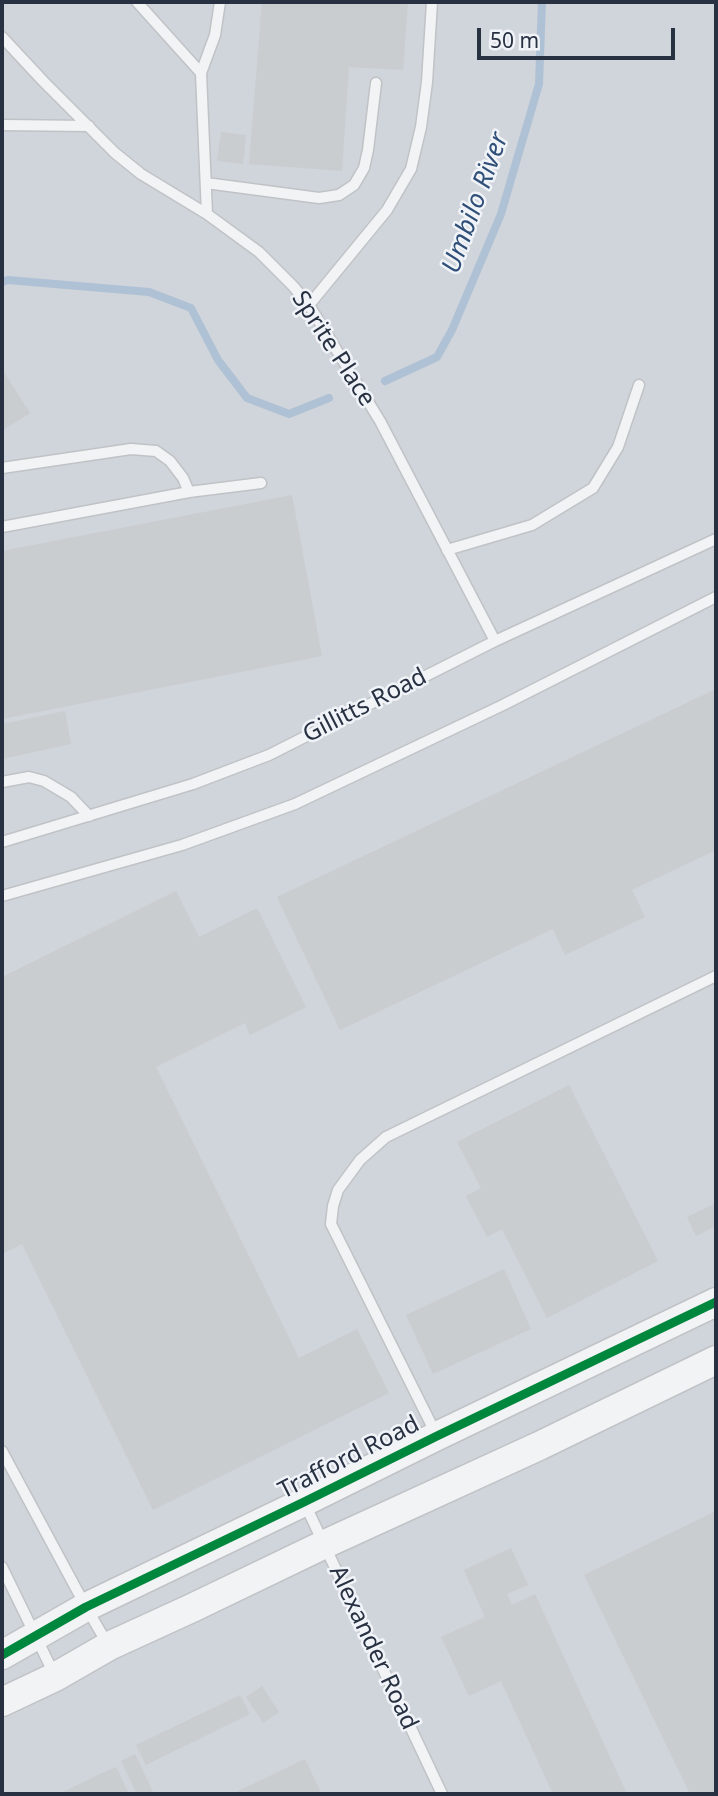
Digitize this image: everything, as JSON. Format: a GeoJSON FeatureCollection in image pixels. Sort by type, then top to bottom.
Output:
{"type":"FeatureCollection","features":[{"type":"Feature","properties":{"kind":"street","name":"Trafford Road"},"geometry":{"type":"LineString","coordinates":[[2,1655],[86,1607],[716,1302]]}},
{"type":"Feature","properties":{"kind":"street"},"geometry":{"type":"LineString","coordinates":[[2,1702],[55,1677],[109,1646],[539,1446],[716,1360]]}},
{"type":"Feature","properties":{"kind":"lane"},"geometry":{"type":"LineString","coordinates":[[138,2],[201,73]]}},
{"type":"Feature","properties":{"kind":"lane"},"geometry":{"type":"LineString","coordinates":[[207,214],[201,73],[215,35],[220,2]]}},
{"type":"Feature","properties":{"kind":"lane"},"geometry":{"type":"LineString","coordinates":[[309,305],[387,210],[411,169],[421,127],[427,82],[432,2]]}},
{"type":"Feature","properties":{"kind":"lane","name":"Sprite Place"},"geometry":{"type":"LineString","coordinates":[[2,37],[115,153],[260,252],[309,305],[380,421],[495,641]]}},
{"type":"Feature","properties":{"kind":"lane"},"geometry":{"type":"LineString","coordinates":[[206,183],[319,198],[340,195],[354,185],[364,168],[376,83]]}},
{"type":"Feature","properties":{"kind":"lane"},"geometry":{"type":"LineString","coordinates":[[2,125],[89,126]]}},
{"type":"Feature","properties":{"kind":"lane"},"geometry":{"type":"LineString","coordinates":[[447,551],[532,525],[593,488],[618,447],[639,385]]}},
{"type":"Feature","properties":{"kind":"lane"},"geometry":{"type":"LineString","coordinates":[[2,468],[131,449],[156,451],[177,469],[189,492]]}},
{"type":"Feature","properties":{"kind":"lane"},"geometry":{"type":"LineString","coordinates":[[2,527],[189,492],[261,483]]}},
{"type":"Feature","properties":{"kind":"lane","name":"Gillitts Road"},"geometry":{"type":"LineString","coordinates":[[2,842],[194,784],[269,755],[495,641],[716,539]]}},
{"type":"Feature","properties":{"kind":"lane"},"geometry":{"type":"LineString","coordinates":[[2,896],[182,845],[295,804],[503,705],[716,597]]}},
{"type":"Feature","properties":{"kind":"lane"},"geometry":{"type":"LineString","coordinates":[[2,782],[29,776],[44,780],[71,797],[89,816]]}},
{"type":"Feature","properties":{"kind":"lane"},"geometry":{"type":"LineString","coordinates":[[437,1436],[331,1224],[338,1190],[360,1160],[386,1137],[716,976]]}},
{"type":"Feature","properties":{"kind":"lane"},"geometry":{"type":"LineString","coordinates":[[2,1451],[109,1646]]}},
{"type":"Feature","properties":{"kind":"lane","name":"Alexander Road"},"geometry":{"type":"LineString","coordinates":[[304,1502],[442,1794]]}},
{"type":"Feature","properties":{"kind":"lane"},"geometry":{"type":"LineString","coordinates":[[2,1567],[55,1677]]}},
{"type":"Feature","properties":{"kind":"shaded area"},"geometry":{"type":"Polygon","coordinates":[[[2,2],[716,2],[716,1794],[2,1794],[2,2]]]}},
{"type":"Feature","properties":{"kind":"building"},"geometry":{"type":"Polygon","coordinates":[[[262,2],[408,2],[403,70],[349,67],[342,171],[249,164],[262,2]]]}},
{"type":"Feature","properties":{"kind":"building"},"geometry":{"type":"Polygon","coordinates":[[[221,132],[246,135],[243,164],[217,161],[221,132]]]}},
{"type":"Feature","properties":{"kind":"building"},"geometry":{"type":"Polygon","coordinates":[[[2,369],[30,413],[2,431],[2,369]]]}},
{"type":"Feature","properties":{"kind":"building"},"geometry":{"type":"Polygon","coordinates":[[[292,495],[322,656],[2,719],[2,551],[292,495]]]}},
{"type":"Feature","properties":{"kind":"building"},"geometry":{"type":"Polygon","coordinates":[[[716,689],[716,850],[632,890],[645,917],[565,955],[553,929],[340,1030],[277,897],[716,689]]]}},
{"type":"Feature","properties":{"kind":"building"},"geometry":{"type":"Polygon","coordinates":[[[65,711],[71,744],[2,759],[2,724],[65,711]]]}},
{"type":"Feature","properties":{"kind":"building"},"geometry":{"type":"Polygon","coordinates":[[[176,891],[199,937],[257,908],[306,1007],[250,1035],[245,1023],[156,1067],[299,1358],[357,1329],[389,1393],[153,1510],[22,1244],[2,1254],[2,977],[176,891]]]}},
{"type":"Feature","properties":{"kind":"building"},"geometry":{"type":"Polygon","coordinates":[[[569,1085],[658,1261],[547,1318],[502,1229],[487,1237],[466,1196],[481,1188],[457,1142],[569,1085]]]}},
{"type":"Feature","properties":{"kind":"building"},"geometry":{"type":"Polygon","coordinates":[[[716,1203],[716,1226],[696,1236],[687,1217],[716,1203]]]}},
{"type":"Feature","properties":{"kind":"building"},"geometry":{"type":"Polygon","coordinates":[[[504,1269],[531,1329],[433,1374],[406,1315],[504,1269]]]}},
{"type":"Feature","properties":{"kind":"building"},"geometry":{"type":"Polygon","coordinates":[[[716,1511],[716,1794],[690,1794],[584,1575],[716,1511]]]}},
{"type":"Feature","properties":{"kind":"building"},"geometry":{"type":"Polygon","coordinates":[[[511,1548],[528,1585],[507,1594],[512,1605],[535,1594],[627,1794],[553,1794],[501,1681],[469,1696],[441,1637],[485,1617],[464,1570],[511,1548]]]}},
{"type":"Feature","properties":{"kind":"building"},"geometry":{"type":"Polygon","coordinates":[[[262,1686],[279,1712],[263,1723],[246,1697],[262,1686]]]}},
{"type":"Feature","properties":{"kind":"building"},"geometry":{"type":"Polygon","coordinates":[[[240,1695],[250,1714],[146,1765],[136,1745],[240,1695]]]}},
{"type":"Feature","properties":{"kind":"building"},"geometry":{"type":"Polygon","coordinates":[[[135,1754],[154,1794],[137,1794],[121,1761],[135,1754]]]}},
{"type":"Feature","properties":{"kind":"building"},"geometry":{"type":"Polygon","coordinates":[[[305,1759],[321,1793],[232,1794],[305,1759]]]}},
{"type":"Feature","properties":{"kind":"building"},"geometry":{"type":"Polygon","coordinates":[[[116,1767],[129,1794],[59,1794],[100,1774],[116,1767]]]}},
{"type":"Feature","properties":{"kind":"waterway","name":"Umbilo River"},"geometry":{"type":"LineString","coordinates":[[385,381],[437,357],[452,330],[501,214],[539,84],[542,2]]}},
{"type":"Feature","properties":{"kind":"waterway","name":"Umbilo River"},"geometry":{"type":"LineString","coordinates":[[2,282],[8,280],[149,292],[191,308],[218,360],[247,398],[289,414],[329,398]]}},
{"type":"Feature","properties":{"kind":"cycle path"},"geometry":{"type":"LineString","coordinates":[[2,1655],[86,1607],[716,1302]]}}]}
